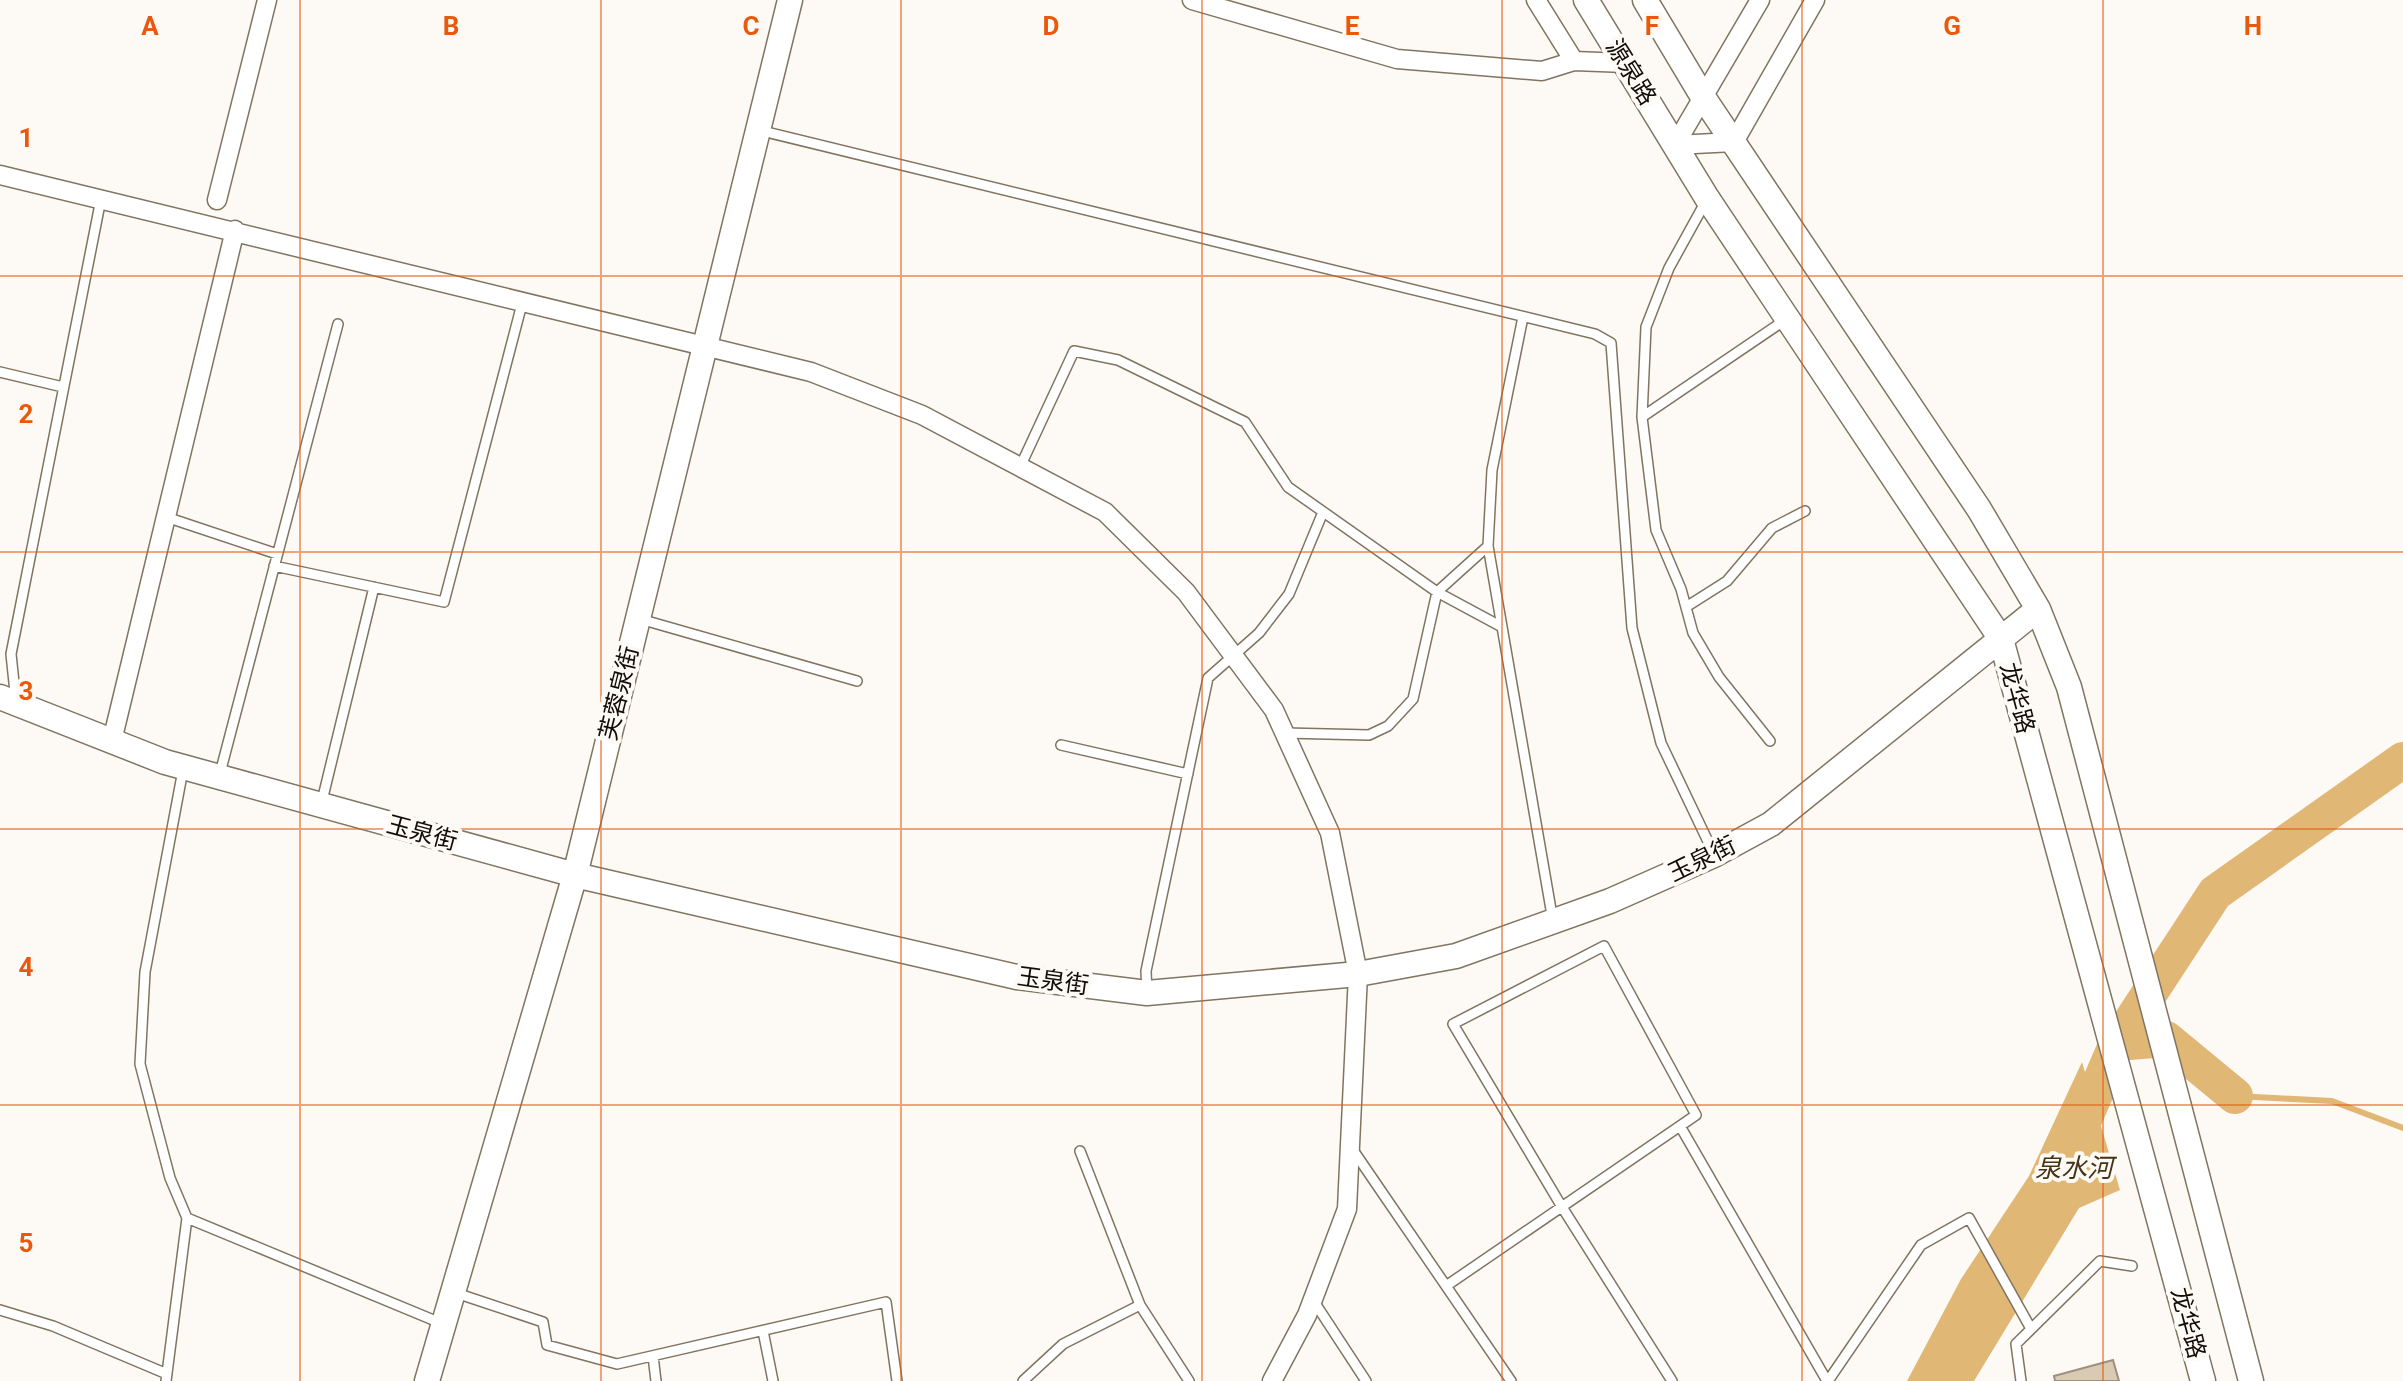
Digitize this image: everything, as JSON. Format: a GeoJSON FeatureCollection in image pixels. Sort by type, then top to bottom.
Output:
{"type":"FeatureCollection","features":[{"type":"Feature","properties":{"kind":"street"},"geometry":{"type":"LineString","coordinates":[[217,200],[267,0]]}},
{"type":"Feature","properties":{"kind":"street","name":"芙蓉泉街"},"geometry":{"type":"LineString","coordinates":[[427,1381],[575,875],[790,0]]}},
{"type":"Feature","properties":{"kind":"street"},"geometry":{"type":"LineString","coordinates":[[1192,0],[1397,59],[1542,71],[1574,61],[1626,63]]}},
{"type":"Feature","properties":{"kind":"street"},"geometry":{"type":"LineString","coordinates":[[1536,0],[1574,61]]}},
{"type":"Feature","properties":{"kind":"street","name":"源泉路"},"geometry":{"type":"LineString","coordinates":[[1586,0],[1675,145]]}},
{"type":"Feature","properties":{"kind":"street","name":"源泉路"},"geometry":{"type":"LineString","coordinates":[[1645,0],[1703,97]]}},
{"type":"Feature","properties":{"kind":"street"},"geometry":{"type":"LineString","coordinates":[[1675,145],[1760,0]]}},
{"type":"Feature","properties":{"kind":"street"},"geometry":{"type":"LineString","coordinates":[[1675,145],[1734,142],[1815,0]]}},
{"type":"Feature","properties":{"kind":"street","name":"龙华路"},"geometry":{"type":"LineString","coordinates":[[1703,97],[1979,509],[2038,609],[2069,687],[2251,1381]]}},
{"type":"Feature","properties":{"kind":"street","name":"龙华路"},"geometry":{"type":"LineString","coordinates":[[1675,145],[1707,198],[2001,639],[2203,1381]]}},
{"type":"Feature","properties":{"kind":"street"},"geometry":{"type":"LineString","coordinates":[[1,179],[235,230],[811,372],[895,404],[1105,512],[1186,592],[1274,710],[1330,833],[1358,974],[1347,1209],[1313,1300],[1272,1381]]}},
{"type":"Feature","properties":{"kind":"street"},"geometry":{"type":"LineString","coordinates":[[112,741],[235,230]]}},
{"type":"Feature","properties":{"kind":"street","name":"玉泉街"},"geometry":{"type":"LineString","coordinates":[[8,700],[184,767],[575,875],[1017,977],[1147,993],[1358,974],[1456,956],[1610,901],[1714,855],[1771,824],[2038,609]]}},
{"type":"Feature","properties":{"kind":"lane"},"geometry":{"type":"LineString","coordinates":[[758,130],[1595,334],[1611,343],[1632,628],[1661,743],[1714,855]]}},
{"type":"Feature","properties":{"kind":"lane"},"geometry":{"type":"LineString","coordinates":[[1707,198],[1669,268],[1646,327],[1642,417],[1656,530],[1693,633],[1719,677],[1770,741]]}},
{"type":"Feature","properties":{"kind":"lane"},"geometry":{"type":"LineString","coordinates":[[8,700],[11,654],[101,199]]}},
{"type":"Feature","properties":{"kind":"lane"},"geometry":{"type":"LineString","coordinates":[[274,566],[444,602],[523,300]]}},
{"type":"Feature","properties":{"kind":"lane"},"geometry":{"type":"LineString","coordinates":[[1523,317],[1492,470],[1488,546],[1553,921]]}},
{"type":"Feature","properties":{"kind":"lane"},"geometry":{"type":"LineString","coordinates":[[1642,417],[1787,318]]}},
{"type":"Feature","properties":{"kind":"lane"},"geometry":{"type":"LineString","coordinates":[[219,777],[338,324]]}},
{"type":"Feature","properties":{"kind":"lane"},"geometry":{"type":"LineString","coordinates":[[1020,467],[1074,351],[1118,360],[1245,422],[1288,487],[1437,592],[1502,627]]}},
{"type":"Feature","properties":{"kind":"lane"},"geometry":{"type":"LineString","coordinates":[[0,372],[63,387]]}},
{"type":"Feature","properties":{"kind":"lane"},"geometry":{"type":"LineString","coordinates":[[1686,607],[1727,581],[1772,528],[1805,511]]}},
{"type":"Feature","properties":{"kind":"lane"},"geometry":{"type":"LineString","coordinates":[[1147,993],[1146,971],[1208,678],[1259,633],[1289,594],[1323,512]]}},
{"type":"Feature","properties":{"kind":"lane"},"geometry":{"type":"LineString","coordinates":[[166,517],[277,554]]}},
{"type":"Feature","properties":{"kind":"lane"},"geometry":{"type":"LineString","coordinates":[[1284,733],[1369,735],[1388,726],[1413,699],[1437,592],[1488,546]]}},
{"type":"Feature","properties":{"kind":"lane"},"geometry":{"type":"LineString","coordinates":[[321,806],[374,587]]}},
{"type":"Feature","properties":{"kind":"lane"},"geometry":{"type":"LineString","coordinates":[[637,618],[857,681]]}},
{"type":"Feature","properties":{"kind":"lane"},"geometry":{"type":"LineString","coordinates":[[1061,745],[1188,774]]}},
{"type":"Feature","properties":{"kind":"lane"},"geometry":{"type":"LineString","coordinates":[[0,1310],[53,1326],[167,1377],[187,1218],[170,1178],[140,1064],[145,972],[184,767]]}},
{"type":"Feature","properties":{"kind":"lane"},"geometry":{"type":"LineString","coordinates":[[1446,1286],[1562,1207],[1696,1115],[1604,946],[1453,1024],[1562,1207],[1672,1381]]}},
{"type":"Feature","properties":{"kind":"lane"},"geometry":{"type":"LineString","coordinates":[[1680,1126],[1828,1381],[1921,1245],[1969,1218],[2030,1327]]}},
{"type":"Feature","properties":{"kind":"lane"},"geometry":{"type":"LineString","coordinates":[[1351,1147],[1511,1381]]}},
{"type":"Feature","properties":{"kind":"lane"},"geometry":{"type":"LineString","coordinates":[[1080,1151],[1140,1305],[1189,1381]]}},
{"type":"Feature","properties":{"kind":"lane"},"geometry":{"type":"LineString","coordinates":[[187,1218],[443,1324]]}},
{"type":"Feature","properties":{"kind":"lane"},"geometry":{"type":"LineString","coordinates":[[2021,1381],[2016,1344],[2030,1327],[2100,1261],[2132,1266]]}},
{"type":"Feature","properties":{"kind":"lane"},"geometry":{"type":"LineString","coordinates":[[453,1292],[543,1322],[547,1345],[617,1364],[886,1302],[897,1381]]}},
{"type":"Feature","properties":{"kind":"lane"},"geometry":{"type":"LineString","coordinates":[[1313,1300],[1366,1381]]}},
{"type":"Feature","properties":{"kind":"lane"},"geometry":{"type":"LineString","coordinates":[[1023,1381],[1063,1344],[1140,1305]]}},
{"type":"Feature","properties":{"kind":"lane"},"geometry":{"type":"LineString","coordinates":[[763,1331],[773,1381]]}},
{"type":"Feature","properties":{"kind":"lane"},"geometry":{"type":"LineString","coordinates":[[653,1356],[656,1381]]}},
{"type":"Feature","properties":{"kind":"water","name":"泉水河"},"geometry":{"type":"Polygon","coordinates":[[[2082,1062],[2120,1190],[2079,1208],[1974,1381],[1907,1381],[1961,1279],[2029,1176],[2082,1062]]]}},
{"type":"Feature","properties":{"kind":"building"},"geometry":{"type":"Polygon","coordinates":[[[2113,1360],[2119,1381],[2055,1381],[2054,1376],[2113,1360]]]}},
{"type":"Feature","properties":{"kind":"waterway","name":"泉水河"},"geometry":{"type":"LineString","coordinates":[[2074,1143],[2117,1043],[2215,893],[2403,760]]}},
{"type":"Feature","properties":{"kind":"waterway"},"geometry":{"type":"LineString","coordinates":[[2129,1042],[2166,1039],[2235,1096]]}},
{"type":"Feature","properties":{"kind":"waterway"},"geometry":{"type":"LineString","coordinates":[[2235,1096],[2332,1101],[2403,1128]]}}]}
